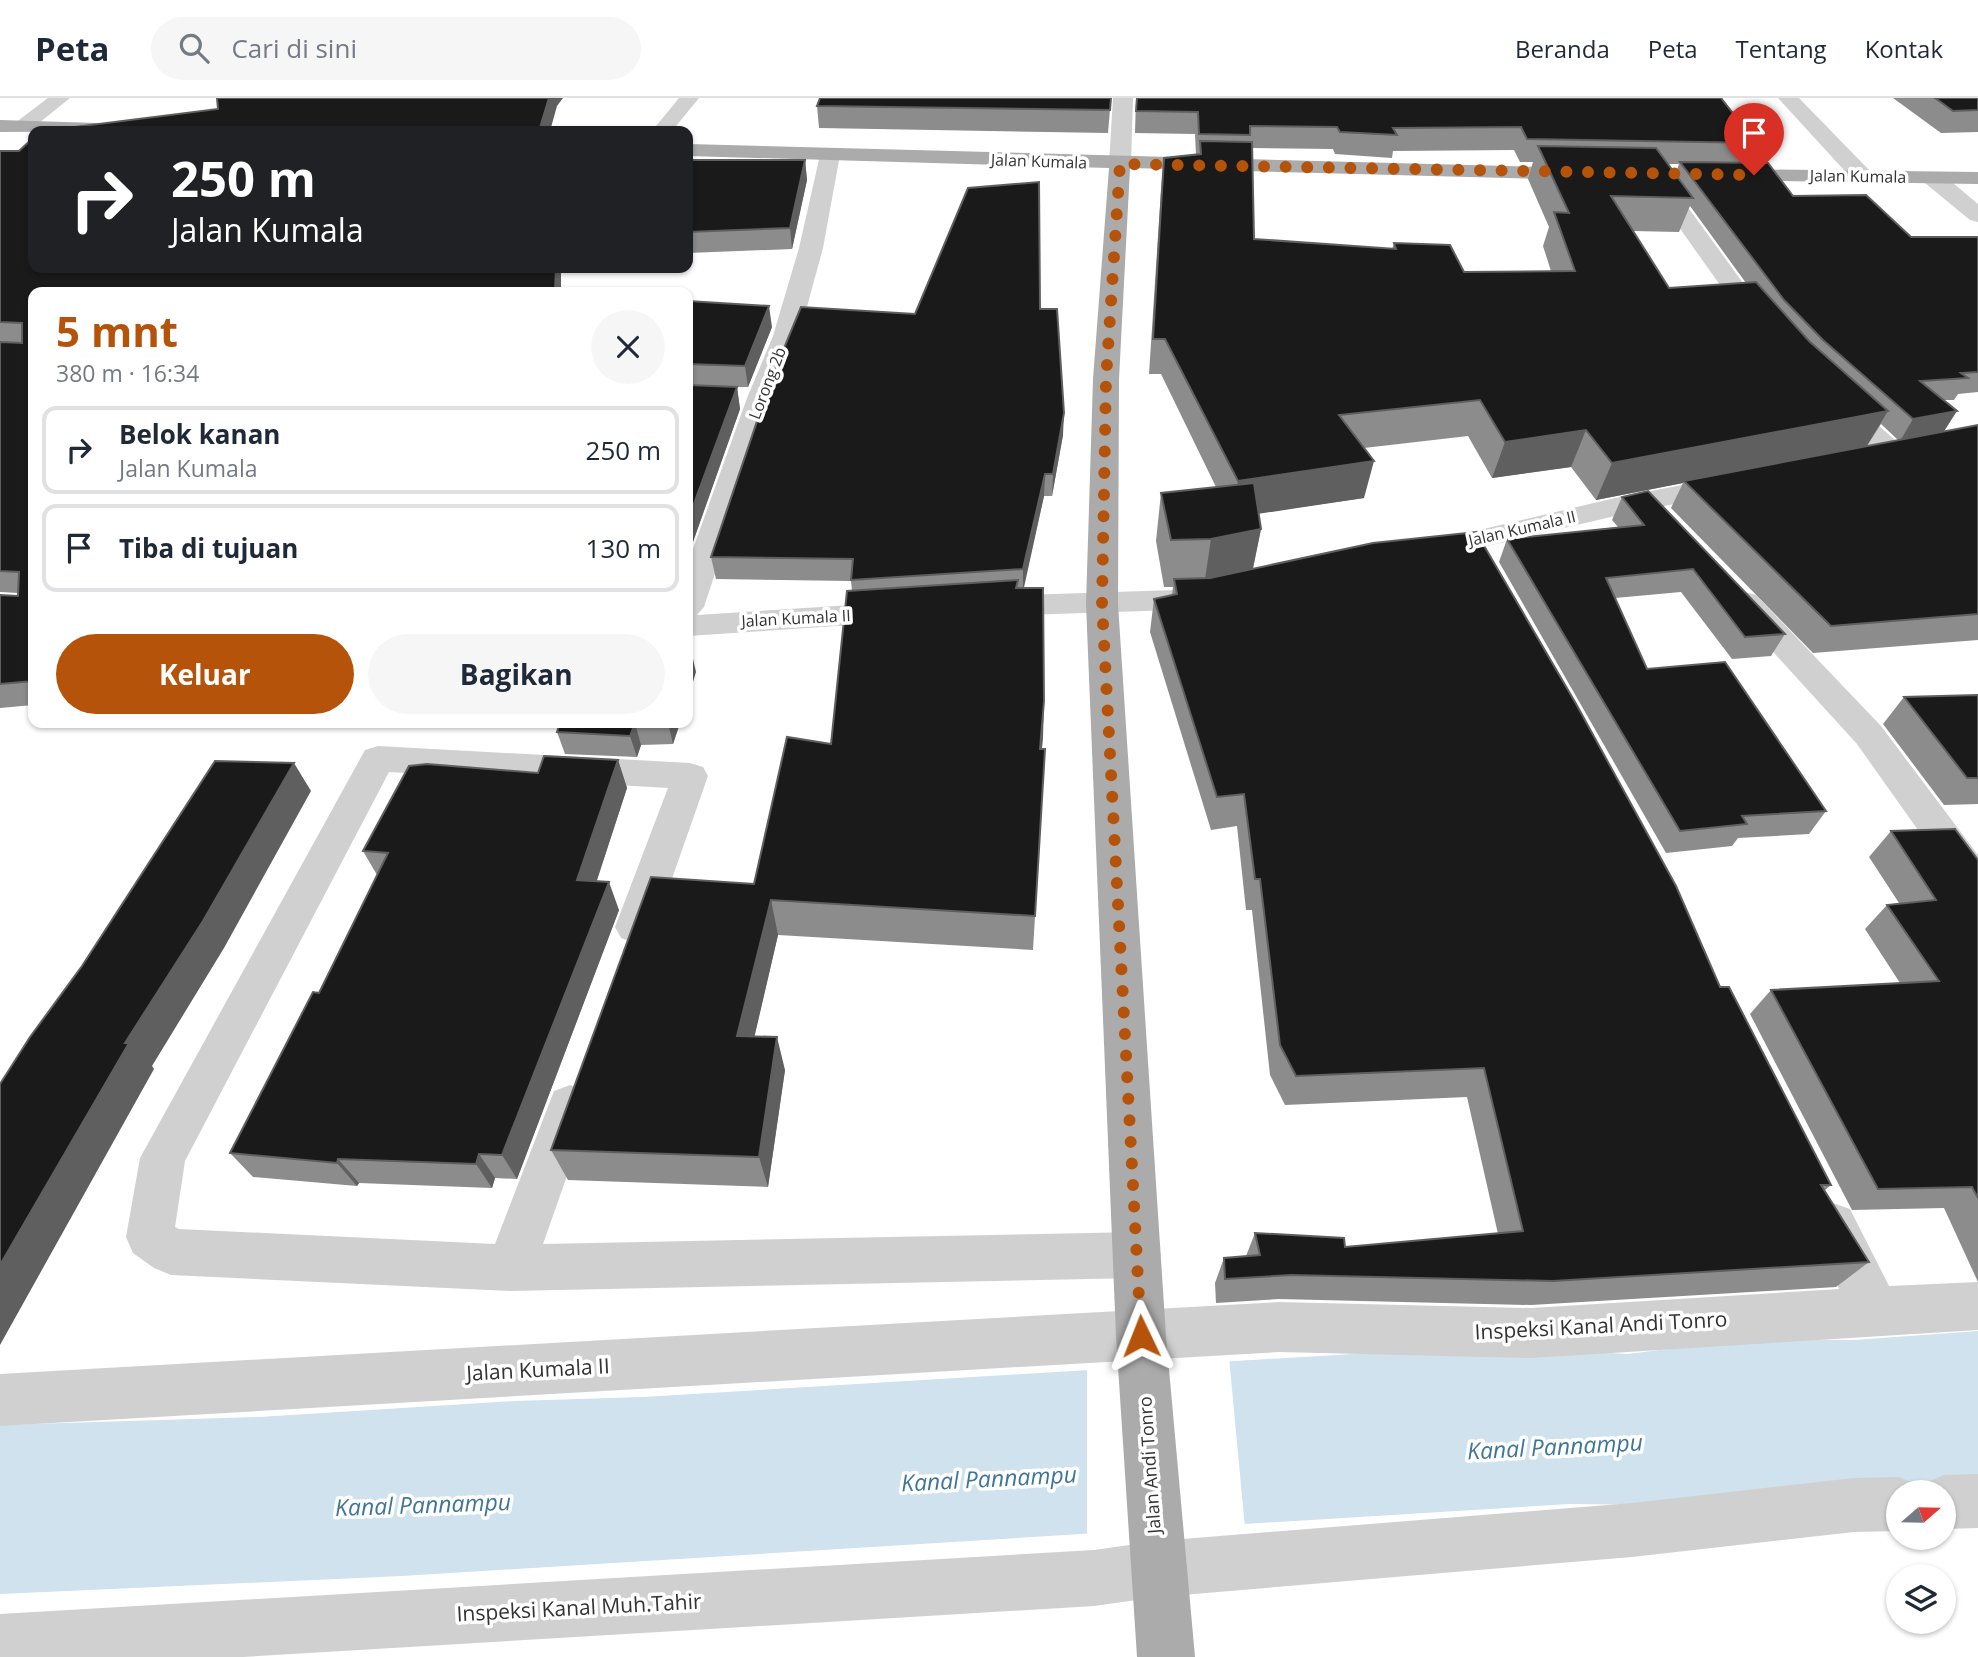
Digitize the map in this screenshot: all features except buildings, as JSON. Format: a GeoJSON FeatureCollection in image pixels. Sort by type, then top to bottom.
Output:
{"type":"FeatureCollection","features":[{"type":"Feature","properties":{"kind":"main road"},"geometry":{"type":"LineString","coordinates":[[0,126],[28,127]]}},
{"type":"Feature","properties":{"kind":"main road","name":"Jalan Kumala"},"geometry":{"type":"LineString","coordinates":[[693,150],[1120,164],[1598,174]]}},
{"type":"Feature","properties":{"kind":"main road","name":"Jalan Andi Tonro"},"geometry":{"type":"LineString","coordinates":[[1120,164],[1106,379],[1102,604],[1141,1350],[1166,1657]]}},
{"type":"Feature","properties":{"kind":"main road","name":"Jalan Kumala"},"geometry":{"type":"LineString","coordinates":[[1699,175],[1978,178]]}},
{"type":"Feature","properties":{"kind":"street"},"geometry":{"type":"LineString","coordinates":[[22,127],[60,98]]}},
{"type":"Feature","properties":{"kind":"street"},"geometry":{"type":"LineString","coordinates":[[666,126],[689,98]]}},
{"type":"Feature","properties":{"kind":"street","name":"Jalan Andi Tonro"},"geometry":{"type":"LineString","coordinates":[[1120,164],[1124,98]]}},
{"type":"Feature","properties":{"kind":"street"},"geometry":{"type":"LineString","coordinates":[[1788,98],[1862,176]]}},
{"type":"Feature","properties":{"kind":"street","name":"Lorong 2b"},"geometry":{"type":"LineString","coordinates":[[693,590],[748,397],[786,336],[811,248],[830,155]]}},
{"type":"Feature","properties":{"kind":"street"},"geometry":{"type":"LineString","coordinates":[[1656,175],[1733,290],[1773,338]]}},
{"type":"Feature","properties":{"kind":"street"},"geometry":{"type":"LineString","coordinates":[[1933,178],[1978,215]]}},
{"type":"Feature","properties":{"kind":"street"},"geometry":{"type":"LineString","coordinates":[[1821,388],[1905,451],[1854,461]]}},
{"type":"Feature","properties":{"kind":"street","name":"Jalan Kumala II"},"geometry":{"type":"LineString","coordinates":[[1396,559],[1645,501],[1750,481]]}},
{"type":"Feature","properties":{"kind":"street"},"geometry":{"type":"LineString","coordinates":[[1645,501],[1675,531]]}},
{"type":"Feature","properties":{"kind":"street"},"geometry":{"type":"LineString","coordinates":[[1468,541],[1489,575]]}},
{"type":"Feature","properties":{"kind":"street"},"geometry":{"type":"LineString","coordinates":[[1723,580],[1869,735],[1978,884]]}},
{"type":"Feature","properties":{"kind":"street","name":"Jalan Kumala II"},"geometry":{"type":"LineString","coordinates":[[693,626],[945,609],[1204,599],[1228,594]]}},
{"type":"Feature","properties":{"kind":"street"},"geometry":{"type":"LineString","coordinates":[[624,957],[690,776],[378,759],[163,1158],[150,1237],[171,1252],[510,1268],[1138,1255]]}},
{"type":"Feature","properties":{"kind":"street"},"geometry":{"type":"LineString","coordinates":[[510,1268],[581,1074]]}},
{"type":"Feature","properties":{"kind":"street"},"geometry":{"type":"LineString","coordinates":[[1815,1187],[1876,1312]]}},
{"type":"Feature","properties":{"kind":"street","name":"Inspeksi Kanal Andi Tonro"},"geometry":{"type":"LineString","coordinates":[[1141,1350],[1279,1327],[1531,1333],[1657,1323],[1978,1307]]}},
{"type":"Feature","properties":{"kind":"street","name":"Jalan Kumala II"},"geometry":{"type":"LineString","coordinates":[[0,1400],[1077,1338],[1141,1350]]}},
{"type":"Feature","properties":{"kind":"street"},"geometry":{"type":"LineString","coordinates":[[1956,1501],[1978,1500]]}},
{"type":"Feature","properties":{"kind":"street"},"geometry":{"type":"LineString","coordinates":[[1157,1554],[1605,1533],[1854,1505],[1886,1504]]}},
{"type":"Feature","properties":{"kind":"street","name":"Inspeksi Kanal Muh.Tahir"},"geometry":{"type":"LineString","coordinates":[[0,1643],[1094,1578],[1157,1554]]}},
{"type":"Feature","properties":{"kind":"water","name":"Kanal Pannampu"},"geometry":{"type":"Polygon","coordinates":[[[1978,1331],[1978,1481],[1886,1480],[1886,1489],[1748,1501],[1569,1504],[402,1576],[0,1594],[0,1425],[259,1417],[514,1401],[643,1397],[1484,1346],[1628,1354],[1747,1339],[1854,1340],[1978,1331]]]}},
{"type":"Feature","properties":{"kind":"pier"},"geometry":{"type":"Polygon","coordinates":[[[1229,1357],[1245,1528],[1087,1538],[1087,1364],[1229,1357]]]}},
{"type":"Feature","properties":{"kind":"route"},"geometry":{"type":"LineString","coordinates":[[1141,1336],[1102,604],[1106,379],[1120,164],[1754,175]]}}]}
